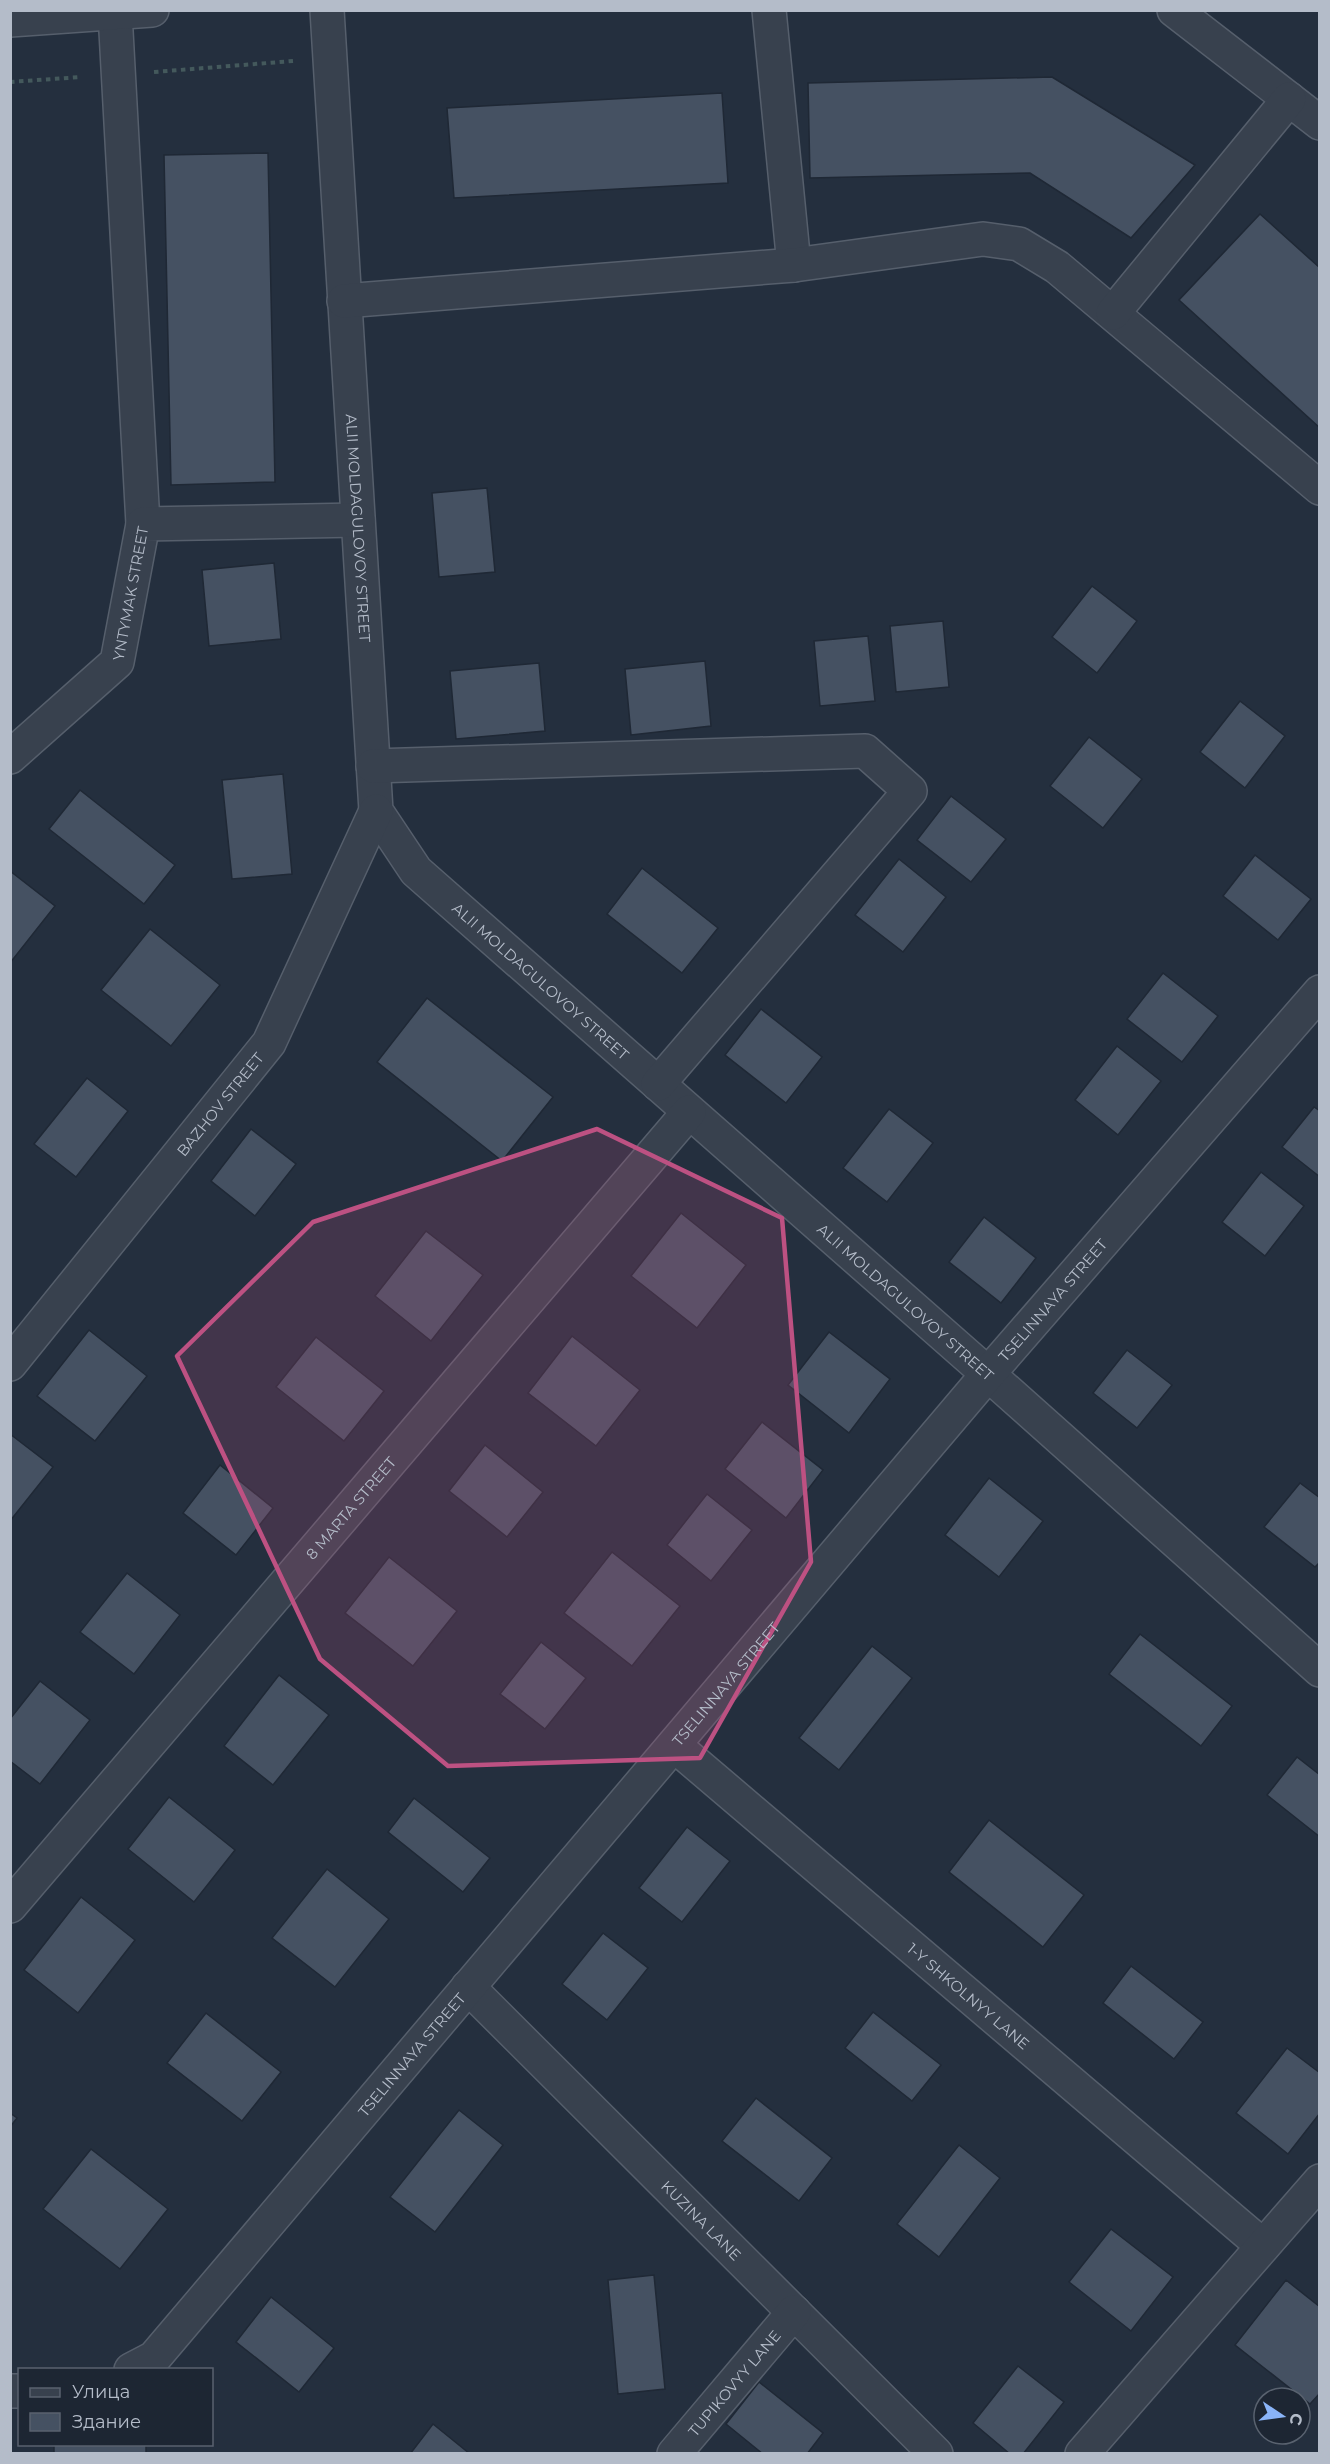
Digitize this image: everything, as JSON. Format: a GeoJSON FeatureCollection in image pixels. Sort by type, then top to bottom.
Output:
{"type":"FeatureCollection","features":[{"type":"Feature","properties":{"kind":"street"},"geometry":{"type":"LineString","coordinates":[[27,16],[152,10]]}},
{"type":"Feature","properties":{"kind":"street","name":"ALII MOLDAGULOVOY STREET"},"geometry":{"type":"LineString","coordinates":[[327,10],[376,811],[416,871],[988,1374],[1320,1670]]}},
{"type":"Feature","properties":{"kind":"street"},"geometry":{"type":"LineString","coordinates":[[769,10],[794,265]]}},
{"type":"Feature","properties":{"kind":"street"},"geometry":{"type":"LineString","coordinates":[[1174,10],[1320,123]]}},
{"type":"Feature","properties":{"kind":"street"},"geometry":{"type":"LineString","coordinates":[[115,13],[143,524]]}},
{"type":"Feature","properties":{"kind":"street"},"geometry":{"type":"LineString","coordinates":[[1113,313],[1289,99]]}},
{"type":"Feature","properties":{"kind":"street"},"geometry":{"type":"LineString","coordinates":[[344,301],[794,265],[983,239],[1019,244],[1057,267],[1320,488]]}},
{"type":"Feature","properties":{"kind":"street","name":"YNTYMAK STREET"},"geometry":{"type":"LineString","coordinates":[[10,757],[117,662],[143,524],[358,520]]}},
{"type":"Feature","properties":{"kind":"street"},"geometry":{"type":"LineString","coordinates":[[373,766],[865,751],[910,791],[658,1084]]}},
{"type":"Feature","properties":{"kind":"street","name":"BAZHOV STREET"},"geometry":{"type":"LineString","coordinates":[[10,1364],[269,1043],[376,811]]}},
{"type":"Feature","properties":{"kind":"street","name":"TSELINNAYA STREET"},"geometry":{"type":"LineString","coordinates":[[135,2368],[154,2358],[988,1374],[1320,992]]}},
{"type":"Feature","properties":{"kind":"street","name":"8 MARTA STREET"},"geometry":{"type":"LineString","coordinates":[[10,1906],[689,1112]]}},
{"type":"Feature","properties":{"kind":"street","name":"1-Y SHKOLNYY LANE"},"geometry":{"type":"LineString","coordinates":[[674,1745],[1263,2246]]}},
{"type":"Feature","properties":{"kind":"street","name":"KUZINA LANE"},"geometry":{"type":"LineString","coordinates":[[468,1987],[936,2454]]}},
{"type":"Feature","properties":{"kind":"street"},"geometry":{"type":"LineString","coordinates":[[1083,2454],[1320,2181]]}},
{"type":"Feature","properties":{"kind":"street","name":"TUPIKOVYY LANE"},"geometry":{"type":"LineString","coordinates":[[674,2454],[794,2312]]}},
{"type":"Feature","properties":{"kind":"path"},"geometry":{"type":"LineString","coordinates":[[10,82],[330,58]]}},
{"type":"Feature","properties":{"kind":"highlighted area"},"geometry":{"type":"Polygon","coordinates":[[[597,1129],[782,1218],[811,1562],[700,1758],[448,1766],[320,1659],[177,1356],[313,1222],[597,1129]]]}},
{"type":"Feature","properties":{"kind":"building"},"geometry":{"type":"Polygon","coordinates":[[[1052,77],[1195,165],[1131,238],[1030,173],[810,178],[808,83],[1052,77]]]}},
{"type":"Feature","properties":{"kind":"building"},"geometry":{"type":"Polygon","coordinates":[[[722,93],[728,183],[454,198],[447,108],[722,93]]]}},
{"type":"Feature","properties":{"kind":"building"},"geometry":{"type":"Polygon","coordinates":[[[268,153],[275,482],[171,485],[164,155],[268,153]]]}},
{"type":"Feature","properties":{"kind":"building"},"geometry":{"type":"Polygon","coordinates":[[[1260,214],[1320,268],[1320,428],[1179,300],[1260,214]]]}},
{"type":"Feature","properties":{"kind":"building"},"geometry":{"type":"Polygon","coordinates":[[[487,488],[495,572],[439,577],[432,493],[487,488]]]}},
{"type":"Feature","properties":{"kind":"building"},"geometry":{"type":"Polygon","coordinates":[[[274,563],[281,639],[209,646],[202,570],[274,563]]]}},
{"type":"Feature","properties":{"kind":"building"},"geometry":{"type":"Polygon","coordinates":[[[1092,586],[1137,621],[1097,673],[1052,637],[1092,586]]]}},
{"type":"Feature","properties":{"kind":"building"},"geometry":{"type":"Polygon","coordinates":[[[943,621],[949,687],[896,692],[890,626],[943,621]]]}},
{"type":"Feature","properties":{"kind":"building"},"geometry":{"type":"Polygon","coordinates":[[[868,636],[875,701],[820,706],[814,641],[868,636]]]}},
{"type":"Feature","properties":{"kind":"building"},"geometry":{"type":"Polygon","coordinates":[[[705,661],[711,726],[631,735],[625,669],[705,661]]]}},
{"type":"Feature","properties":{"kind":"building"},"geometry":{"type":"Polygon","coordinates":[[[539,663],[545,731],[456,739],[450,671],[539,663]]]}},
{"type":"Feature","properties":{"kind":"building"},"geometry":{"type":"Polygon","coordinates":[[[1240,701],[1285,736],[1245,788],[1200,752],[1240,701]]]}},
{"type":"Feature","properties":{"kind":"building"},"geometry":{"type":"Polygon","coordinates":[[[1089,737],[1142,779],[1103,828],[1050,786],[1089,737]]]}},
{"type":"Feature","properties":{"kind":"building"},"geometry":{"type":"Polygon","coordinates":[[[283,774],[292,874],[232,879],[222,780],[283,774]]]}},
{"type":"Feature","properties":{"kind":"building"},"geometry":{"type":"Polygon","coordinates":[[[80,790],[175,865],[144,904],[49,829],[80,790]]]}},
{"type":"Feature","properties":{"kind":"building"},"geometry":{"type":"Polygon","coordinates":[[[951,796],[1006,839],[971,882],[917,840],[951,796]]]}},
{"type":"Feature","properties":{"kind":"building"},"geometry":{"type":"Polygon","coordinates":[[[1255,855],[1311,899],[1278,940],[1223,896],[1255,855]]]}},
{"type":"Feature","properties":{"kind":"building"},"geometry":{"type":"Polygon","coordinates":[[[899,859],[946,897],[903,952],[855,915],[899,859]]]}},
{"type":"Feature","properties":{"kind":"building"},"geometry":{"type":"Polygon","coordinates":[[[642,868],[718,928],[682,973],[607,914],[642,868]]]}},
{"type":"Feature","properties":{"kind":"building"},"geometry":{"type":"Polygon","coordinates":[[[10,871],[55,906],[10,963],[10,871]]]}},
{"type":"Feature","properties":{"kind":"building"},"geometry":{"type":"Polygon","coordinates":[[[150,929],[220,985],[171,1046],[101,990],[150,929]]]}},
{"type":"Feature","properties":{"kind":"building"},"geometry":{"type":"Polygon","coordinates":[[[1163,973],[1218,1016],[1182,1062],[1127,1019],[1163,973]]]}},
{"type":"Feature","properties":{"kind":"building"},"geometry":{"type":"Polygon","coordinates":[[[427,998],[553,1097],[502,1161],[377,1062],[427,998]]]}},
{"type":"Feature","properties":{"kind":"building"},"geometry":{"type":"Polygon","coordinates":[[[761,1009],[822,1057],[786,1103],[725,1055],[761,1009]]]}},
{"type":"Feature","properties":{"kind":"building"},"geometry":{"type":"Polygon","coordinates":[[[1117,1046],[1161,1081],[1118,1135],[1075,1100],[1117,1046]]]}},
{"type":"Feature","properties":{"kind":"building"},"geometry":{"type":"Polygon","coordinates":[[[87,1078],[128,1111],[76,1177],[34,1144],[87,1078]]]}},
{"type":"Feature","properties":{"kind":"building"},"geometry":{"type":"Polygon","coordinates":[[[1314,1107],[1320,1111],[1320,1177],[1282,1147],[1314,1107]]]}},
{"type":"Feature","properties":{"kind":"building"},"geometry":{"type":"Polygon","coordinates":[[[889,1109],[933,1143],[887,1202],[843,1168],[889,1109]]]}},
{"type":"Feature","properties":{"kind":"building"},"geometry":{"type":"Polygon","coordinates":[[[251,1129],[296,1164],[255,1216],[211,1181],[251,1129]]]}},
{"type":"Feature","properties":{"kind":"building"},"geometry":{"type":"Polygon","coordinates":[[[1261,1172],[1304,1206],[1265,1256],[1222,1222],[1261,1172]]]}},
{"type":"Feature","properties":{"kind":"building"},"geometry":{"type":"Polygon","coordinates":[[[681,1213],[746,1265],[697,1328],[631,1276],[681,1213]]]}},
{"type":"Feature","properties":{"kind":"building"},"geometry":{"type":"Polygon","coordinates":[[[984,1217],[1036,1258],[1001,1303],[949,1262],[984,1217]]]}},
{"type":"Feature","properties":{"kind":"building"},"geometry":{"type":"Polygon","coordinates":[[[426,1231],[483,1275],[431,1341],[375,1296],[426,1231]]]}},
{"type":"Feature","properties":{"kind":"building"},"geometry":{"type":"Polygon","coordinates":[[[89,1330],[147,1376],[95,1441],[37,1396],[89,1330]]]}},
{"type":"Feature","properties":{"kind":"building"},"geometry":{"type":"Polygon","coordinates":[[[829,1332],[890,1379],[849,1433],[788,1385],[829,1332]]]}},
{"type":"Feature","properties":{"kind":"building"},"geometry":{"type":"Polygon","coordinates":[[[572,1336],[640,1390],[596,1446],[528,1393],[572,1336]]]}},
{"type":"Feature","properties":{"kind":"building"},"geometry":{"type":"Polygon","coordinates":[[[316,1337],[384,1391],[344,1441],[276,1387],[316,1337]]]}},
{"type":"Feature","properties":{"kind":"building"},"geometry":{"type":"Polygon","coordinates":[[[1127,1350],[1172,1385],[1137,1428],[1093,1393],[1127,1350]]]}},
{"type":"Feature","properties":{"kind":"building"},"geometry":{"type":"Polygon","coordinates":[[[762,1422],[823,1470],[786,1518],[725,1469],[762,1422]]]}},
{"type":"Feature","properties":{"kind":"building"},"geometry":{"type":"Polygon","coordinates":[[[10,1434],[53,1467],[10,1521],[10,1434]]]}},
{"type":"Feature","properties":{"kind":"building"},"geometry":{"type":"Polygon","coordinates":[[[485,1445],[543,1492],[507,1537],[449,1491],[485,1445]]]}},
{"type":"Feature","properties":{"kind":"building"},"geometry":{"type":"Polygon","coordinates":[[[220,1465],[273,1508],[236,1555],[183,1513],[220,1465]]]}},
{"type":"Feature","properties":{"kind":"building"},"geometry":{"type":"Polygon","coordinates":[[[989,1478],[1043,1521],[999,1577],[945,1535],[989,1478]]]}},
{"type":"Feature","properties":{"kind":"building"},"geometry":{"type":"Polygon","coordinates":[[[1300,1483],[1320,1498],[1320,1562],[1315,1567],[1264,1527],[1300,1483]]]}},
{"type":"Feature","properties":{"kind":"building"},"geometry":{"type":"Polygon","coordinates":[[[707,1494],[752,1530],[711,1581],[667,1545],[707,1494]]]}},
{"type":"Feature","properties":{"kind":"building"},"geometry":{"type":"Polygon","coordinates":[[[612,1552],[680,1606],[632,1666],[564,1613],[612,1552]]]}},
{"type":"Feature","properties":{"kind":"building"},"geometry":{"type":"Polygon","coordinates":[[[389,1557],[457,1611],[413,1666],[345,1613],[389,1557]]]}},
{"type":"Feature","properties":{"kind":"building"},"geometry":{"type":"Polygon","coordinates":[[[127,1573],[180,1615],[134,1674],[80,1632],[127,1573]]]}},
{"type":"Feature","properties":{"kind":"building"},"geometry":{"type":"Polygon","coordinates":[[[1140,1634],[1232,1706],[1201,1746],[1109,1674],[1140,1634]]]}},
{"type":"Feature","properties":{"kind":"building"},"geometry":{"type":"Polygon","coordinates":[[[541,1642],[586,1678],[545,1729],[500,1694],[541,1642]]]}},
{"type":"Feature","properties":{"kind":"building"},"geometry":{"type":"Polygon","coordinates":[[[872,1646],[912,1678],[839,1770],[799,1738],[872,1646]]]}},
{"type":"Feature","properties":{"kind":"building"},"geometry":{"type":"Polygon","coordinates":[[[279,1675],[329,1715],[273,1785],[224,1746],[279,1675]]]}},
{"type":"Feature","properties":{"kind":"building"},"geometry":{"type":"Polygon","coordinates":[[[40,1681],[90,1720],[40,1784],[10,1761],[10,1719],[40,1681]]]}},
{"type":"Feature","properties":{"kind":"building"},"geometry":{"type":"Polygon","coordinates":[[[1297,1757],[1320,1775],[1320,1837],[1267,1795],[1297,1757]]]}},
{"type":"Feature","properties":{"kind":"building"},"geometry":{"type":"Polygon","coordinates":[[[169,1797],[235,1850],[194,1902],[128,1849],[169,1797]]]}},
{"type":"Feature","properties":{"kind":"building"},"geometry":{"type":"Polygon","coordinates":[[[414,1798],[490,1858],[463,1892],[388,1832],[414,1798]]]}},
{"type":"Feature","properties":{"kind":"building"},"geometry":{"type":"Polygon","coordinates":[[[989,1820],[1084,1895],[1043,1947],[949,1872],[989,1820]]]}},
{"type":"Feature","properties":{"kind":"building"},"geometry":{"type":"Polygon","coordinates":[[[687,1827],[730,1861],[682,1922],[639,1888],[687,1827]]]}},
{"type":"Feature","properties":{"kind":"building"},"geometry":{"type":"Polygon","coordinates":[[[327,1869],[389,1919],[335,1987],[272,1938],[327,1869]]]}},
{"type":"Feature","properties":{"kind":"building"},"geometry":{"type":"Polygon","coordinates":[[[81,1897],[135,1940],[78,2013],[24,1970],[81,1897]]]}},
{"type":"Feature","properties":{"kind":"building"},"geometry":{"type":"Polygon","coordinates":[[[603,1933],[648,1968],[607,2020],[562,1984],[603,1933]]]}},
{"type":"Feature","properties":{"kind":"building"},"geometry":{"type":"Polygon","coordinates":[[[1131,1966],[1203,2022],[1174,2059],[1103,2003],[1131,1966]]]}},
{"type":"Feature","properties":{"kind":"building"},"geometry":{"type":"Polygon","coordinates":[[[873,2012],[941,2065],[912,2101],[845,2048],[873,2012]]]}},
{"type":"Feature","properties":{"kind":"building"},"geometry":{"type":"Polygon","coordinates":[[[206,2013],[281,2072],[242,2121],[167,2063],[206,2013]]]}},
{"type":"Feature","properties":{"kind":"building"},"geometry":{"type":"Polygon","coordinates":[[[1287,2048],[1320,2073],[1320,2113],[1288,2154],[1236,2113],[1287,2048]]]}},
{"type":"Feature","properties":{"kind":"building"},"geometry":{"type":"Polygon","coordinates":[[[756,2098],[832,2158],[799,2201],[722,2141],[756,2098]]]}},
{"type":"Feature","properties":{"kind":"building"},"geometry":{"type":"Polygon","coordinates":[[[459,2110],[503,2145],[435,2232],[390,2197],[459,2110]]]}},
{"type":"Feature","properties":{"kind":"building"},"geometry":{"type":"Polygon","coordinates":[[[10,2113],[17,2118],[10,2127],[10,2113]]]}},
{"type":"Feature","properties":{"kind":"building"},"geometry":{"type":"Polygon","coordinates":[[[959,2145],[1000,2178],[939,2257],[897,2224],[959,2145]]]}},
{"type":"Feature","properties":{"kind":"building"},"geometry":{"type":"Polygon","coordinates":[[[91,2149],[168,2209],[120,2269],[43,2209],[91,2149]]]}},
{"type":"Feature","properties":{"kind":"building"},"geometry":{"type":"Polygon","coordinates":[[[1111,2229],[1173,2277],[1131,2331],[1069,2282],[1111,2229]]]}},
{"type":"Feature","properties":{"kind":"building"},"geometry":{"type":"Polygon","coordinates":[[[654,2275],[665,2389],[618,2394],[608,2280],[654,2275]]]}},
{"type":"Feature","properties":{"kind":"building"},"geometry":{"type":"Polygon","coordinates":[[[1286,2280],[1320,2307],[1320,2393],[1312,2402],[1312,2386],[1287,2386],[1235,2345],[1286,2280]]]}},
{"type":"Feature","properties":{"kind":"building"},"geometry":{"type":"Polygon","coordinates":[[[271,2297],[334,2348],[299,2392],[236,2342],[271,2297]]]}},
{"type":"Feature","properties":{"kind":"building"},"geometry":{"type":"Polygon","coordinates":[[[1018,2366],[1064,2402],[1023,2454],[1010,2454],[973,2423],[1018,2366]]]}},
{"type":"Feature","properties":{"kind":"building"},"geometry":{"type":"Polygon","coordinates":[[[759,2382],[823,2433],[807,2454],[763,2454],[726,2424],[759,2382]]]}},
{"type":"Feature","properties":{"kind":"building"},"geometry":{"type":"Polygon","coordinates":[[[433,2424],[470,2454],[410,2454],[433,2424]]]}},
{"type":"Feature","properties":{"kind":"building"},"geometry":{"type":"Polygon","coordinates":[[[54,2446],[146,2446],[146,2454],[54,2454],[54,2446]]]}}]}
